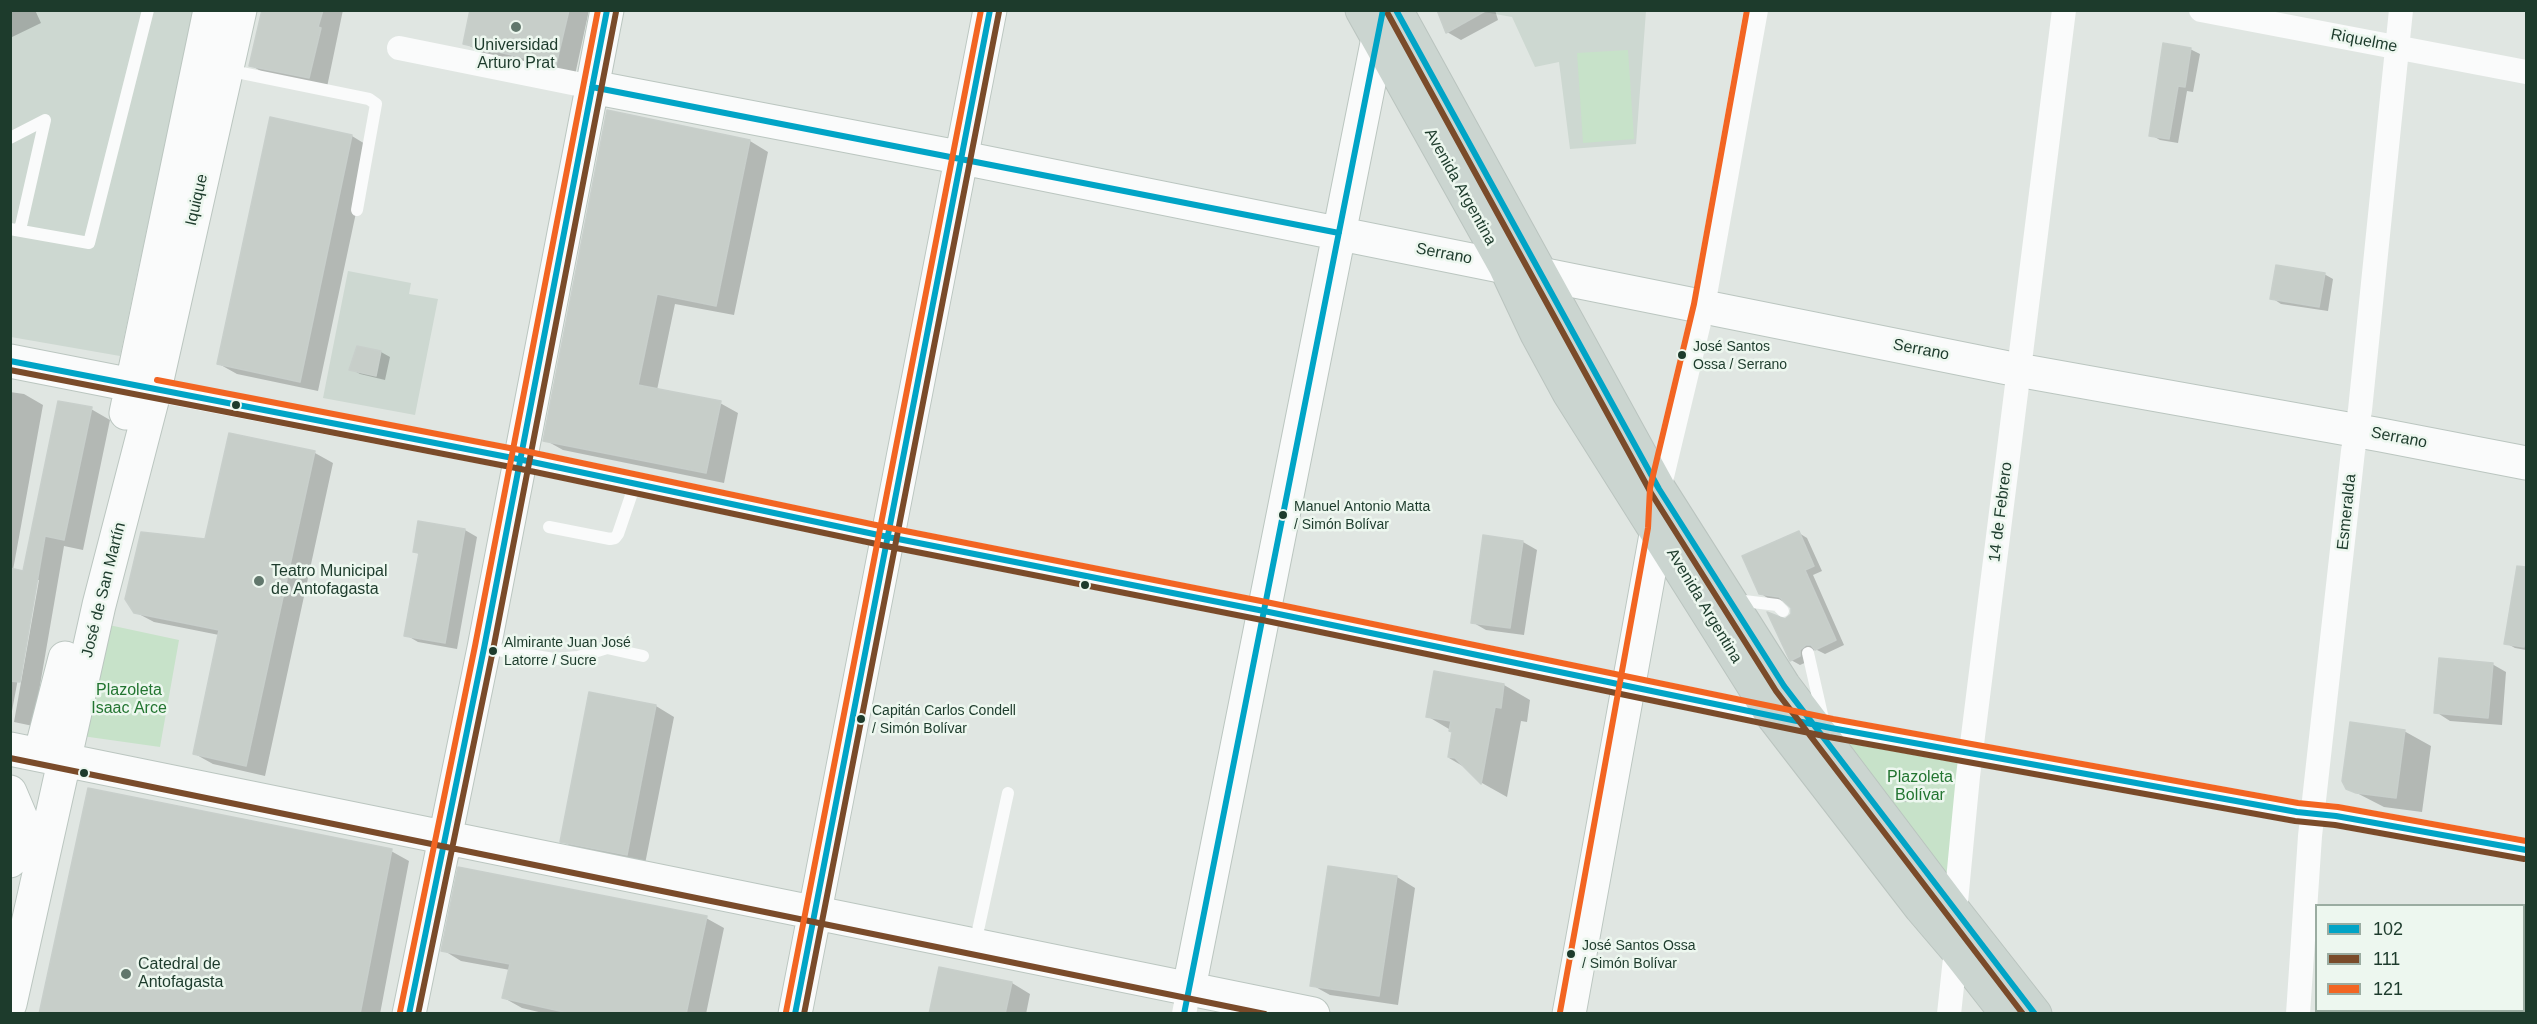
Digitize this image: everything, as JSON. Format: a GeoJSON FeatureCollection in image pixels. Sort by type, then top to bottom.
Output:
{"type":"FeatureCollection","features":[{"type":"Feature","properties":{"kind":"main road","name":"Avenida Argentina"},"geometry":{"type":"LineString","coordinates":[[1396,10],[1659,489],[1784,686],[1818,725],[1955,912],[2035,1014]]}},
{"type":"Feature","properties":{"kind":"main road","name":"Avenida Argentina"},"geometry":{"type":"LineString","coordinates":[[1374,20],[1505,266],[1537,334],[1569,393],[1772,715],[1921,908],[2007,1014]]}},
{"type":"Feature","properties":{"kind":"street","name":"Iquique"},"geometry":{"type":"LineString","coordinates":[[143,387],[210,10]]}},
{"type":"Feature","properties":{"kind":"street","name":"Iquique"},"geometry":{"type":"LineString","coordinates":[[143,387],[240,10]]}},
{"type":"Feature","properties":{"kind":"street"},"geometry":{"type":"LineString","coordinates":[[409,1014],[607,10]]}},
{"type":"Feature","properties":{"kind":"street"},"geometry":{"type":"LineString","coordinates":[[795,1014],[990,10]]}},
{"type":"Feature","properties":{"kind":"street"},"geometry":{"type":"LineString","coordinates":[[1569,1014],[1657,530],[1659,489],[1703,306],[1756,10]]}},
{"type":"Feature","properties":{"kind":"street","name":"14 de Febrero"},"geometry":{"type":"LineString","coordinates":[[1949,1014],[1956,949],[1955,912],[1971,755],[2064,10]]}},
{"type":"Feature","properties":{"kind":"street","name":"Riquelme"},"geometry":{"type":"LineString","coordinates":[[2201,10],[2526,72]]}},
{"type":"Feature","properties":{"kind":"street","name":"Esmeralda"},"geometry":{"type":"LineString","coordinates":[[2298,1014],[2313,814],[2357,430],[2401,10]]}},
{"type":"Feature","properties":{"kind":"street"},"geometry":{"type":"LineString","coordinates":[[1186,1001],[1339,233],[1374,20]]}},
{"type":"Feature","properties":{"kind":"street","name":"Serrano"},"geometry":{"type":"LineString","coordinates":[[399,48],[963,158],[2018,370],[2357,430],[2526,464]]}},
{"type":"Feature","properties":{"kind":"street"},"geometry":{"type":"LineString","coordinates":[[10,360],[518,459],[888,537],[1971,755],[2526,850]]}},
{"type":"Feature","properties":{"kind":"street","name":"José de San Martín"},"geometry":{"type":"LineString","coordinates":[[10,1004],[18,969],[38,755],[99,605],[143,387]]}},
{"type":"Feature","properties":{"kind":"street"},"geometry":{"type":"LineString","coordinates":[[38,755],[975,945],[1186,1001],[1313,1014]]}},
{"type":"Feature","properties":{"kind":"street"},"geometry":{"type":"LineString","coordinates":[[10,792],[21,818],[10,861]]}},
{"type":"Feature","properties":{"kind":"street"},"geometry":{"type":"LineString","coordinates":[[10,906],[18,969]]}},
{"type":"Feature","properties":{"kind":"lane"},"geometry":{"type":"LineString","coordinates":[[10,138],[45,120],[15,230],[89,243],[148,10]]}},
{"type":"Feature","properties":{"kind":"lane"},"geometry":{"type":"LineString","coordinates":[[226,70],[369,99],[376,104],[357,210]]}},
{"type":"Feature","properties":{"kind":"lane"},"geometry":{"type":"LineString","coordinates":[[549,527],[610,539],[615,538],[635,484]]}},
{"type":"Feature","properties":{"kind":"lane"},"geometry":{"type":"LineString","coordinates":[[1729,599],[1777,604],[1783,611]]}},
{"type":"Feature","properties":{"kind":"lane"},"geometry":{"type":"LineString","coordinates":[[483,648],[554,659],[578,657],[607,648],[643,656]]}},
{"type":"Feature","properties":{"kind":"lane"},"geometry":{"type":"LineString","coordinates":[[1808,653],[1818,725]]}},
{"type":"Feature","properties":{"kind":"lane"},"geometry":{"type":"LineString","coordinates":[[975,945],[1008,793]]}},
{"type":"Feature","properties":{"kind":"path"},"geometry":{"type":"LineString","coordinates":[[1896,806],[1944,770]]}},
{"type":"Feature","properties":{"kind":"shaded area"},"geometry":{"type":"Polygon","coordinates":[[[10,11],[193,11],[120,356],[11,337],[10,11]]]}},
{"type":"Feature","properties":{"kind":"shaded area"},"geometry":{"type":"Polygon","coordinates":[[[1437,11],[1646,11],[1636,144],[1570,149],[1559,62],[1535,67],[1512,17],[1484,12],[1446,33],[1437,11]]]}},
{"type":"Feature","properties":{"kind":"shaded area"},"geometry":{"type":"Polygon","coordinates":[[[348,271],[411,283],[409,294],[438,299],[415,415],[323,398],[348,271]]]}},
{"type":"Feature","properties":{"kind":"green space"},"geometry":{"type":"Polygon","coordinates":[[[1628,50],[1634,139],[1583,143],[1577,53],[1628,50]]]}},
{"type":"Feature","properties":{"kind":"green space","name":"Plazoleta Isaac Arce"},"geometry":{"type":"Polygon","coordinates":[[[109,625],[179,640],[160,747],[82,736],[109,625]]]}},
{"type":"Feature","properties":{"kind":"green space","name":"Plazoleta Bolívar"},"geometry":{"type":"Polygon","coordinates":[[[1831,728],[1971,755],[1955,912],[1831,728]]]}},
{"type":"Feature","properties":{"kind":"building"},"geometry":{"type":"Polygon","coordinates":[[[262,10],[323,10],[309,78],[249,66],[262,10]]]}},
{"type":"Feature","properties":{"kind":"building","name":"Universidad Arturo Prat"},"geometry":{"type":"Polygon","coordinates":[[[470,10],[569,10],[556,65],[463,44],[470,10]]]}},
{"type":"Feature","properties":{"kind":"building"},"geometry":{"type":"Polygon","coordinates":[[[1437,10],[1487,10],[1446,33],[1437,10]]]}},
{"type":"Feature","properties":{"kind":"building"},"geometry":{"type":"Polygon","coordinates":[[[2163,43],[2191,48],[2185,87],[2178,86],[2169,139],[2149,136],[2163,43]]]}},
{"type":"Feature","properties":{"kind":"building"},"geometry":{"type":"Polygon","coordinates":[[[607,110],[750,140],[716,306],[657,294],[638,385],[721,401],[706,473],[543,441],[607,110]]]}},
{"type":"Feature","properties":{"kind":"building"},"geometry":{"type":"Polygon","coordinates":[[[270,117],[352,135],[300,382],[217,364],[270,117]]]}},
{"type":"Feature","properties":{"kind":"building"},"geometry":{"type":"Polygon","coordinates":[[[2276,265],[2325,273],[2319,307],[2270,299],[2276,265]]]}},
{"type":"Feature","properties":{"kind":"building"},"geometry":{"type":"Polygon","coordinates":[[[357,346],[381,351],[376,376],[349,370],[357,346]]]}},
{"type":"Feature","properties":{"kind":"building"},"geometry":{"type":"Polygon","coordinates":[[[58,401],[92,407],[64,540],[45,536],[20,682],[10,681],[10,568],[23,571],[58,401]]]}},
{"type":"Feature","properties":{"kind":"building","name":"Teatro Municipal de Antofagasta"},"geometry":{"type":"Polygon","coordinates":[[[229,433],[315,451],[246,766],[193,754],[219,630],[134,613],[125,599],[141,532],[205,539],[229,433]]]}},
{"type":"Feature","properties":{"kind":"building"},"geometry":{"type":"Polygon","coordinates":[[[418,521],[465,529],[445,643],[404,636],[419,553],[413,552],[418,521]]]}},
{"type":"Feature","properties":{"kind":"building"},"geometry":{"type":"Polygon","coordinates":[[[1799,531],[1814,566],[1805,570],[1836,640],[1815,650],[1811,645],[1806,645],[1800,650],[1800,656],[1790,661],[1767,612],[1785,619],[1791,614],[1791,608],[1779,597],[1759,594],[1742,556],[1799,531]]]}},
{"type":"Feature","properties":{"kind":"building"},"geometry":{"type":"Polygon","coordinates":[[[1483,535],[1523,541],[1510,628],[1471,623],[1483,535]]]}},
{"type":"Feature","properties":{"kind":"building"},"geometry":{"type":"Polygon","coordinates":[[[2517,566],[2526,567],[2524,647],[2504,644],[2517,566]]]}},
{"type":"Feature","properties":{"kind":"building"},"geometry":{"type":"Polygon","coordinates":[[[2439,658],[2493,663],[2488,718],[2434,713],[2439,658]]]}},
{"type":"Feature","properties":{"kind":"building"},"geometry":{"type":"Polygon","coordinates":[[[1434,671],[1504,684],[1501,708],[1495,707],[1481,784],[1455,758],[1448,757],[1452,732],[1449,731],[1451,721],[1426,717],[1434,671]]]}},
{"type":"Feature","properties":{"kind":"building"},"geometry":{"type":"Polygon","coordinates":[[[589,692],[656,705],[627,855],[560,842],[589,692]]]}},
{"type":"Feature","properties":{"kind":"building"},"geometry":{"type":"Polygon","coordinates":[[[2350,722],[2405,730],[2396,798],[2356,793],[2346,789],[2342,781],[2350,722]]]}},
{"type":"Feature","properties":{"kind":"building"},"geometry":{"type":"Polygon","coordinates":[[[88,788],[392,849],[360,1014],[39,1014],[88,788]]]}},
{"type":"Feature","properties":{"kind":"building"},"geometry":{"type":"Polygon","coordinates":[[[1328,866],[1397,876],[1379,996],[1310,986],[1328,866]]]}},
{"type":"Feature","properties":{"kind":"building"},"geometry":{"type":"Polygon","coordinates":[[[458,867],[707,916],[686,1014],[573,1014],[502,998],[510,964],[441,951],[458,867]]]}},
{"type":"Feature","properties":{"kind":"building"},"geometry":{"type":"Polygon","coordinates":[[[939,967],[1012,982],[1005,1014],[929,1014],[939,967]]]}},
{"type":"Feature","properties":{"kind":"transit line","name":"121"},"geometry":{"type":"LineString","coordinates":[[400,1012],[475,646],[598,10]]}},
{"type":"Feature","properties":{"kind":"transit line","name":"102"},"geometry":{"type":"LineString","coordinates":[[409,1014],[484,648],[607,10]]}},
{"type":"Feature","properties":{"kind":"transit line","name":"121"},"geometry":{"type":"LineString","coordinates":[[786,1012],[981,10]]}},
{"type":"Feature","properties":{"kind":"transit line","name":"102"},"geometry":{"type":"LineString","coordinates":[[795,1014],[990,10]]}},
{"type":"Feature","properties":{"kind":"transit line","name":"102"},"geometry":{"type":"LineString","coordinates":[[1184,1014],[1383,10]]}},
{"type":"Feature","properties":{"kind":"transit line","name":"102"},"geometry":{"type":"LineString","coordinates":[[1396,10],[1659,489],[1784,686],[2035,1014]]}},
{"type":"Feature","properties":{"kind":"transit line","name":"121"},"geometry":{"type":"LineString","coordinates":[[1560,1012],[1648,528],[1650,488],[1694,304],[1747,10]]}},
{"type":"Feature","properties":{"kind":"transit line","name":"111"},"geometry":{"type":"LineString","coordinates":[[418,1014],[493,650],[616,12]]}},
{"type":"Feature","properties":{"kind":"transit line","name":"111"},"geometry":{"type":"LineString","coordinates":[[804,1014],[999,12]]}},
{"type":"Feature","properties":{"kind":"transit line","name":"111"},"geometry":{"type":"LineString","coordinates":[[1388,14],[1651,493],[1776,691],[2023,1014]]}},
{"type":"Feature","properties":{"kind":"transit line","name":"102"},"geometry":{"type":"LineString","coordinates":[[592,87],[1339,233]]}},
{"type":"Feature","properties":{"kind":"transit line","name":"102"},"geometry":{"type":"LineString","coordinates":[[10,361],[518,459],[888,537],[1264,611],[1831,728],[2297,812],[2336,816],[2526,850]]}},
{"type":"Feature","properties":{"kind":"transit line","name":"111"},"geometry":{"type":"LineString","coordinates":[[10,370],[516,468],[886,546],[1262,620],[1829,737],[2295,821],[2335,825],[2524,859]]}},
{"type":"Feature","properties":{"kind":"transit line","name":"121"},"geometry":{"type":"LineString","coordinates":[[157,380],[520,450],[890,528],[1266,602],[1833,719],[2298,803],[2338,807],[2526,841]]}},
{"type":"Feature","properties":{"kind":"transit line","name":"111"},"geometry":{"type":"LineString","coordinates":[[10,758],[1265,1014]]}},
{"type":"Feature","properties":{"kind":"place","name":"Universidad Arturo Prat"},"geometry":{"type":"Point","coordinates":[516,27]}},
{"type":"Feature","properties":{"kind":"place","name":"José Santos Ossa / Serrano"},"geometry":{"type":"Point","coordinates":[1682,355]}},
{"type":"Feature","properties":{"kind":"place","name":"Manuel Antonio Matta / Simón Bolívar"},"geometry":{"type":"Point","coordinates":[1283,515]}},
{"type":"Feature","properties":{"kind":"place","name":"Teatro Municipal de Antofagasta"},"geometry":{"type":"Point","coordinates":[259,581]}},
{"type":"Feature","properties":{"kind":"place","name":"Almirante Juan José Latorre / Sucre"},"geometry":{"type":"Point","coordinates":[493,651]}},
{"type":"Feature","properties":{"kind":"place","name":"Capitán Carlos Condell / Simón Bolívar"},"geometry":{"type":"Point","coordinates":[861,719]}},
{"type":"Feature","properties":{"kind":"place","name":"José Santos Ossa / Simón Bolívar"},"geometry":{"type":"Point","coordinates":[1571,954]}},
{"type":"Feature","properties":{"kind":"place","name":"Catedral de Antofagasta"},"geometry":{"type":"Point","coordinates":[126,974]}}]}
